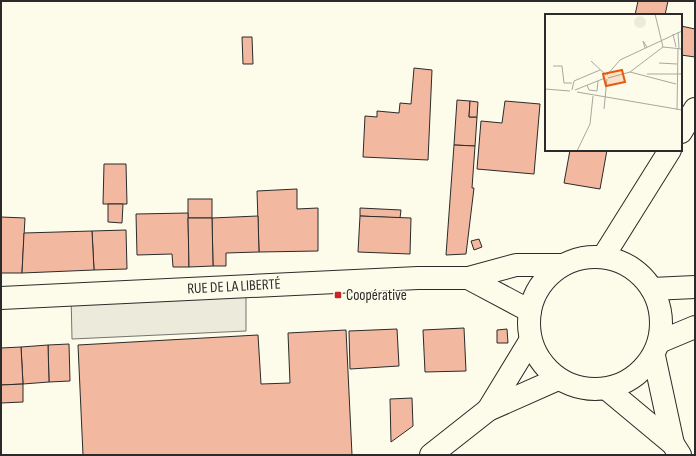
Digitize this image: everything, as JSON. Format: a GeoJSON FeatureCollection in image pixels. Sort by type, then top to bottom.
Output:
{"type":"FeatureCollection","features":[{"type":"Feature","properties":{"kind":"street"},"geometry":{"type":"LineString","coordinates":[[682,130],[695,109]]}},
{"type":"Feature","properties":{"kind":"street"},"geometry":{"type":"LineString","coordinates":[[604,257],[669,151]]}},
{"type":"Feature","properties":{"kind":"street"},"geometry":{"type":"LineString","coordinates":[[604,257],[620,262],[636,270],[652,289],[661,312],[662,328],[656,349],[642,371],[626,383],[607,389],[582,389],[558,379],[541,362],[530,341],[530,310],[536,293],[551,274],[562,266],[575,260],[604,257]]}},
{"type":"Feature","properties":{"kind":"street","name":"RUE DE LA LIBERTÉ"},"geometry":{"type":"LineString","coordinates":[[1,298],[418,278],[468,278],[516,265],[562,266]]}},
{"type":"Feature","properties":{"kind":"street","name":"RUE DE LA LIBERTÉ"},"geometry":{"type":"LineString","coordinates":[[468,278],[530,310]]}},
{"type":"Feature","properties":{"kind":"street"},"geometry":{"type":"LineString","coordinates":[[652,289],[695,287]]}},
{"type":"Feature","properties":{"kind":"street"},"geometry":{"type":"LineString","coordinates":[[656,349],[695,327]]}},
{"type":"Feature","properties":{"kind":"street"},"geometry":{"type":"LineString","coordinates":[[488,410],[530,341]]}},
{"type":"Feature","properties":{"kind":"street"},"geometry":{"type":"LineString","coordinates":[[656,349],[677,449]]}},
{"type":"Feature","properties":{"kind":"street"},"geometry":{"type":"LineString","coordinates":[[431,455],[488,410],[558,379]]}},
{"type":"Feature","properties":{"kind":"street"},"geometry":{"type":"LineString","coordinates":[[607,389],[677,449]]}},
{"type":"Feature","properties":{"kind":"shaded area"},"geometry":{"type":"Polygon","coordinates":[[[246,285],[246,331],[72,339],[71,294],[246,285]]]}},
{"type":"Feature","properties":{"kind":"building"},"geometry":{"type":"Polygon","coordinates":[[[638,1],[668,1],[665,14],[635,14],[638,1]]]}},
{"type":"Feature","properties":{"kind":"building"},"geometry":{"type":"Polygon","coordinates":[[[682,26],[695,29],[695,57],[682,55],[682,26]]]}},
{"type":"Feature","properties":{"kind":"building"},"geometry":{"type":"Polygon","coordinates":[[[242,37],[252,37],[253,64],[243,64],[242,37]]]}},
{"type":"Feature","properties":{"kind":"building"},"geometry":{"type":"Polygon","coordinates":[[[414,68],[432,70],[428,160],[363,157],[365,116],[377,117],[377,111],[399,113],[400,103],[411,104],[414,68]]]}},
{"type":"Feature","properties":{"kind":"building"},"geometry":{"type":"Polygon","coordinates":[[[457,100],[470,101],[469,117],[477,117],[475,146],[454,145],[457,100]]]}},
{"type":"Feature","properties":{"kind":"building"},"geometry":{"type":"Polygon","coordinates":[[[470,101],[478,102],[477,117],[469,117],[470,101]]]}},
{"type":"Feature","properties":{"kind":"building"},"geometry":{"type":"Polygon","coordinates":[[[505,101],[540,104],[534,174],[477,169],[481,121],[502,123],[505,101]]]}},
{"type":"Feature","properties":{"kind":"building"},"geometry":{"type":"Polygon","coordinates":[[[454,145],[475,146],[472,188],[474,188],[466,254],[446,255],[454,145]]]}},
{"type":"Feature","properties":{"kind":"building"},"geometry":{"type":"Polygon","coordinates":[[[570,151],[607,151],[600,189],[564,183],[570,151]]]}},
{"type":"Feature","properties":{"kind":"building"},"geometry":{"type":"Polygon","coordinates":[[[104,164],[126,164],[127,204],[103,204],[104,164]]]}},
{"type":"Feature","properties":{"kind":"building"},"geometry":{"type":"Polygon","coordinates":[[[297,189],[297,209],[318,208],[318,251],[259,252],[257,191],[297,189]]]}},
{"type":"Feature","properties":{"kind":"building"},"geometry":{"type":"Polygon","coordinates":[[[188,199],[212,199],[212,218],[188,218],[188,199]]]}},
{"type":"Feature","properties":{"kind":"building"},"geometry":{"type":"Polygon","coordinates":[[[108,204],[123,204],[122,223],[108,222],[108,204]]]}},
{"type":"Feature","properties":{"kind":"building"},"geometry":{"type":"Polygon","coordinates":[[[360,208],[401,210],[400,218],[360,216],[360,208]]]}},
{"type":"Feature","properties":{"kind":"building"},"geometry":{"type":"Polygon","coordinates":[[[188,213],[189,267],[173,267],[172,254],[137,255],[136,214],[188,213]]]}},
{"type":"Feature","properties":{"kind":"building"},"geometry":{"type":"Polygon","coordinates":[[[258,216],[259,252],[226,253],[226,266],[213,266],[212,218],[258,216]]]}},
{"type":"Feature","properties":{"kind":"building"},"geometry":{"type":"Polygon","coordinates":[[[360,216],[411,218],[410,254],[358,252],[360,216]]]}},
{"type":"Feature","properties":{"kind":"building"},"geometry":{"type":"Polygon","coordinates":[[[1,217],[25,218],[22,273],[1,273],[1,217]]]}},
{"type":"Feature","properties":{"kind":"building"},"geometry":{"type":"Polygon","coordinates":[[[188,218],[212,218],[213,266],[189,267],[188,218]]]}},
{"type":"Feature","properties":{"kind":"building"},"geometry":{"type":"Polygon","coordinates":[[[126,230],[127,269],[94,270],[92,231],[126,230]]]}},
{"type":"Feature","properties":{"kind":"building"},"geometry":{"type":"Polygon","coordinates":[[[92,231],[94,270],[22,273],[24,233],[92,231]]]}},
{"type":"Feature","properties":{"kind":"building"},"geometry":{"type":"Polygon","coordinates":[[[479,239],[482,247],[474,250],[471,241],[479,239]]]}},
{"type":"Feature","properties":{"kind":"building"},"geometry":{"type":"Polygon","coordinates":[[[464,328],[466,371],[425,372],[423,330],[464,328]]]}},
{"type":"Feature","properties":{"kind":"building"},"geometry":{"type":"Polygon","coordinates":[[[397,329],[399,366],[350,369],[349,331],[397,329]]]}},
{"type":"Feature","properties":{"kind":"building"},"geometry":{"type":"Polygon","coordinates":[[[507,329],[508,343],[497,343],[497,330],[507,329]]]}},
{"type":"Feature","properties":{"kind":"building"},"geometry":{"type":"Polygon","coordinates":[[[346,330],[352,455],[83,455],[78,345],[258,335],[261,384],[290,383],[288,333],[346,330]]]}},
{"type":"Feature","properties":{"kind":"building"},"geometry":{"type":"Polygon","coordinates":[[[69,344],[70,381],[49,382],[48,345],[69,344]]]}},
{"type":"Feature","properties":{"kind":"building"},"geometry":{"type":"Polygon","coordinates":[[[48,345],[49,382],[23,384],[21,347],[48,345]]]}},
{"type":"Feature","properties":{"kind":"building"},"geometry":{"type":"Polygon","coordinates":[[[21,347],[23,384],[1,385],[1,348],[21,347]]]}},
{"type":"Feature","properties":{"kind":"building"},"geometry":{"type":"Polygon","coordinates":[[[23,384],[23,402],[1,403],[1,385],[23,384]]]}},
{"type":"Feature","properties":{"kind":"building"},"geometry":{"type":"Polygon","coordinates":[[[412,398],[413,426],[391,442],[390,399],[412,398]]]}},
{"type":"Feature","properties":{"kind":"place","name":"Coopérative"},"geometry":{"type":"Point","coordinates":[338,295]}}]}
